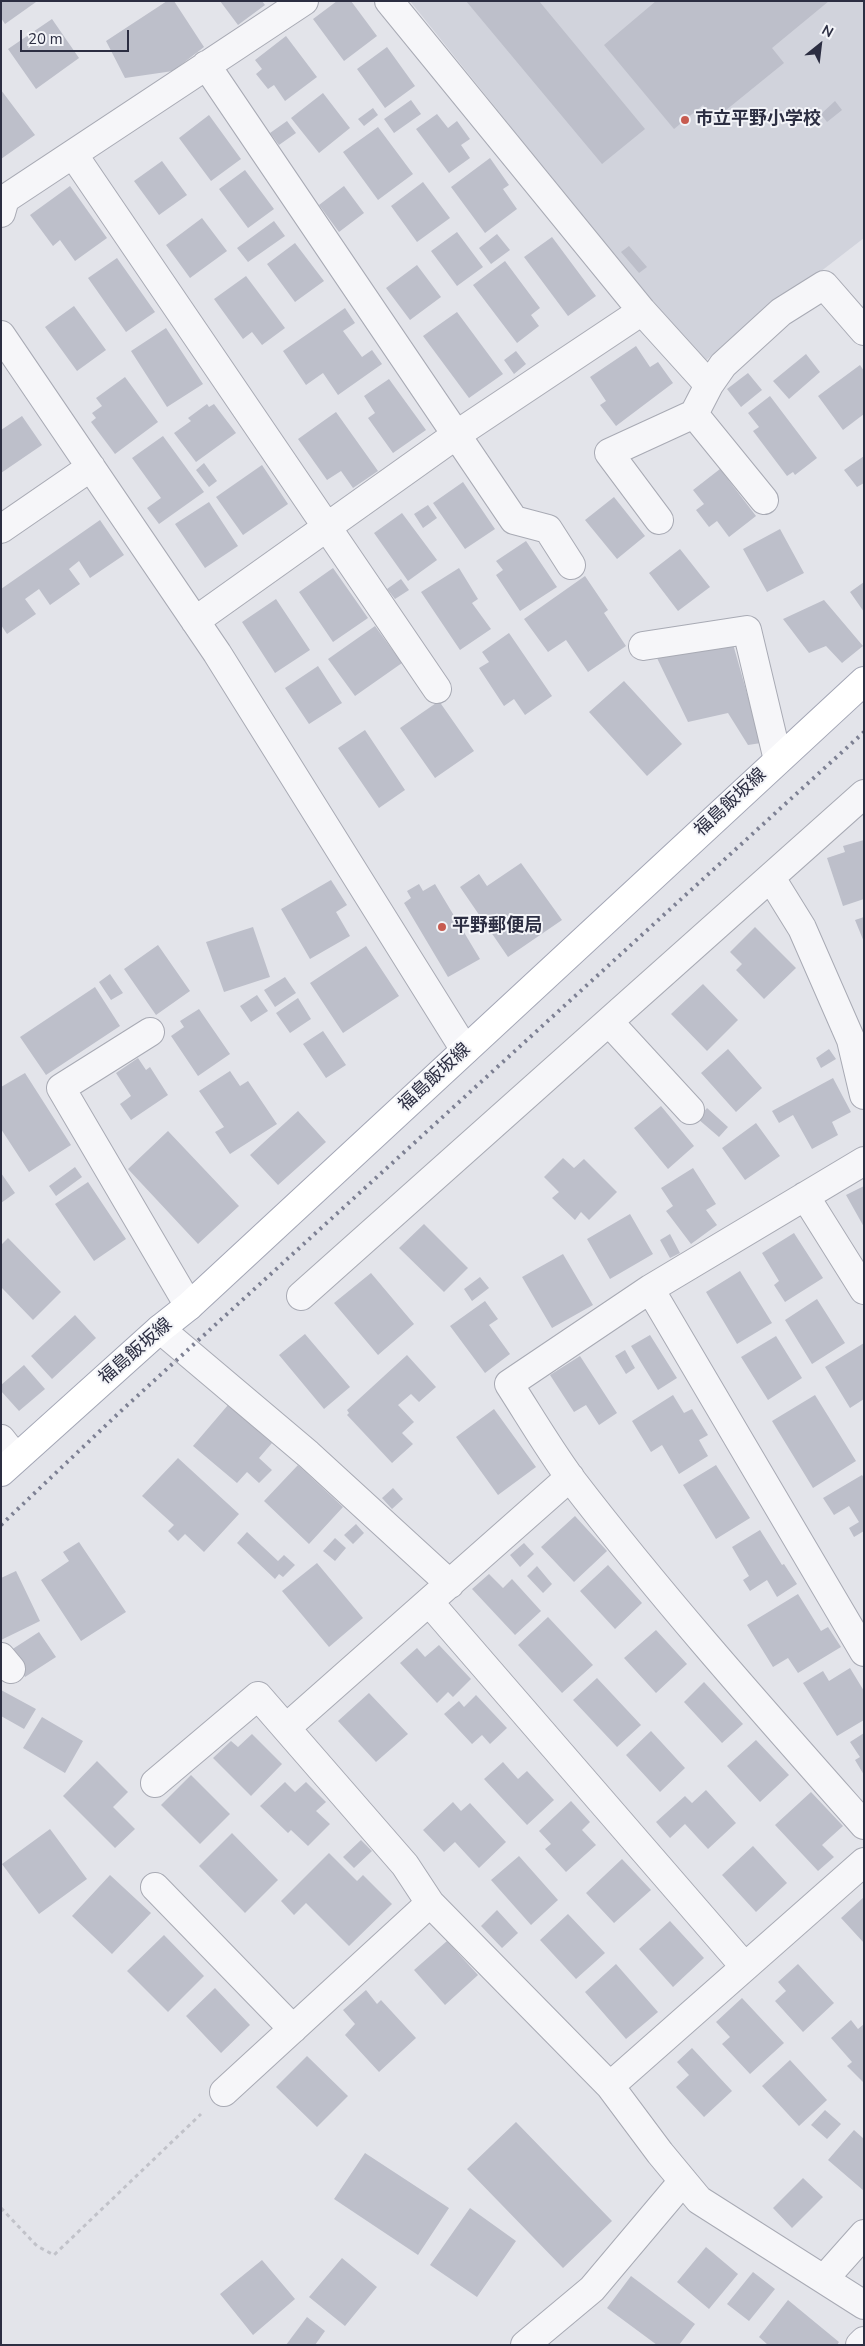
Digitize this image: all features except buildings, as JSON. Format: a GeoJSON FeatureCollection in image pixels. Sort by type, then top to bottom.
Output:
{"type":"FeatureCollection","features":[{"type":"Feature","properties":{"kind":"main road","name":"福島飯坂線"},"geometry":{"type":"LineString","coordinates":[[6,1456],[189,1306],[864,681]]}},
{"type":"Feature","properties":{"kind":"street"},"geometry":{"type":"LineString","coordinates":[[1,213],[4,199],[304,1]]}},
{"type":"Feature","properties":{"kind":"street"},"geometry":{"type":"LineString","coordinates":[[389,1],[642,311],[709,386]]}},
{"type":"Feature","properties":{"kind":"street"},"geometry":{"type":"LineString","coordinates":[[206,66],[514,520],[548,528],[571,565]]}},
{"type":"Feature","properties":{"kind":"street"},"geometry":{"type":"LineString","coordinates":[[73,154],[437,689]]}},
{"type":"Feature","properties":{"kind":"street"},"geometry":{"type":"LineString","coordinates":[[659,520],[609,454],[694,414],[723,365],[781,312],[824,284],[864,332]]}},
{"type":"Feature","properties":{"kind":"street"},"geometry":{"type":"LineString","coordinates":[[195,621],[456,435],[642,311]]}},
{"type":"Feature","properties":{"kind":"street"},"geometry":{"type":"LineString","coordinates":[[1,335],[195,621],[465,1050]]}},
{"type":"Feature","properties":{"kind":"street"},"geometry":{"type":"LineString","coordinates":[[694,414],[764,500]]}},
{"type":"Feature","properties":{"kind":"street"},"geometry":{"type":"LineString","coordinates":[[1,529],[91,467]]}},
{"type":"Feature","properties":{"kind":"street"},"geometry":{"type":"LineString","coordinates":[[643,646],[747,630],[778,760]]}},
{"type":"Feature","properties":{"kind":"street"},"geometry":{"type":"LineString","coordinates":[[301,1296],[864,794]]}},
{"type":"Feature","properties":{"kind":"street"},"geometry":{"type":"LineString","coordinates":[[771,878],[802,928],[851,1040],[864,1095]]}},
{"type":"Feature","properties":{"kind":"street"},"geometry":{"type":"LineString","coordinates":[[609,1022],[690,1110]]}},
{"type":"Feature","properties":{"kind":"street"},"geometry":{"type":"LineString","coordinates":[[150,1032],[61,1088],[189,1306]]}},
{"type":"Feature","properties":{"kind":"street"},"geometry":{"type":"LineString","coordinates":[[864,1161],[650,1289],[509,1384],[570,1477],[691,1628],[864,1825]]}},
{"type":"Feature","properties":{"kind":"street"},"geometry":{"type":"LineString","coordinates":[[805,1196],[864,1290]]}},
{"type":"Feature","properties":{"kind":"street"},"geometry":{"type":"LineString","coordinates":[[650,1289],[864,1652]]}},
{"type":"Feature","properties":{"kind":"street"},"geometry":{"type":"LineString","coordinates":[[160,1329],[308,1454],[450,1584]]}},
{"type":"Feature","properties":{"kind":"street"},"geometry":{"type":"LineString","coordinates":[[286,1728],[570,1477]]}},
{"type":"Feature","properties":{"kind":"street"},"geometry":{"type":"LineString","coordinates":[[429,1602],[745,1967]]}},
{"type":"Feature","properties":{"kind":"street"},"geometry":{"type":"LineString","coordinates":[[155,1783],[258,1696],[405,1865],[430,1903],[610,2086],[683,2181],[700,2200],[864,2305]]}},
{"type":"Feature","properties":{"kind":"street"},"geometry":{"type":"LineString","coordinates":[[610,2086],[864,1862]]}},
{"type":"Feature","properties":{"kind":"street"},"geometry":{"type":"LineString","coordinates":[[155,1887],[293,2029]]}},
{"type":"Feature","properties":{"kind":"street"},"geometry":{"type":"LineString","coordinates":[[224,2092],[430,1903]]}},
{"type":"Feature","properties":{"kind":"street"},"geometry":{"type":"LineString","coordinates":[[525,2345],[592,2289],[683,2181]]}},
{"type":"Feature","properties":{"kind":"street"},"geometry":{"type":"LineString","coordinates":[[824,2279],[864,2234]]}},
{"type":"Feature","properties":{"kind":"street"},"geometry":{"type":"LineString","coordinates":[[860,2345],[864,2341]]}},
{"type":"Feature","properties":{"kind":"path"},"geometry":{"type":"LineString","coordinates":[[1,2208],[37,2246],[54,2255],[224,2092]]}},
{"type":"Feature","properties":{"kind":"shaded area","name":"市立平野小学校"},"geometry":{"type":"Polygon","coordinates":[[[410,1],[864,1],[864,238],[701,364],[410,1]]]}},
{"type":"Feature","properties":{"kind":"railway"},"geometry":{"type":"LineString","coordinates":[[1,1525],[122,1410],[864,732]]}},
{"type":"Feature","properties":{"kind":"place","name":"市立平野小学校"},"geometry":{"type":"Point","coordinates":[685,120]}},
{"type":"Feature","properties":{"kind":"place","name":"平野郵便局"},"geometry":{"type":"Point","coordinates":[442,927]}}]}
